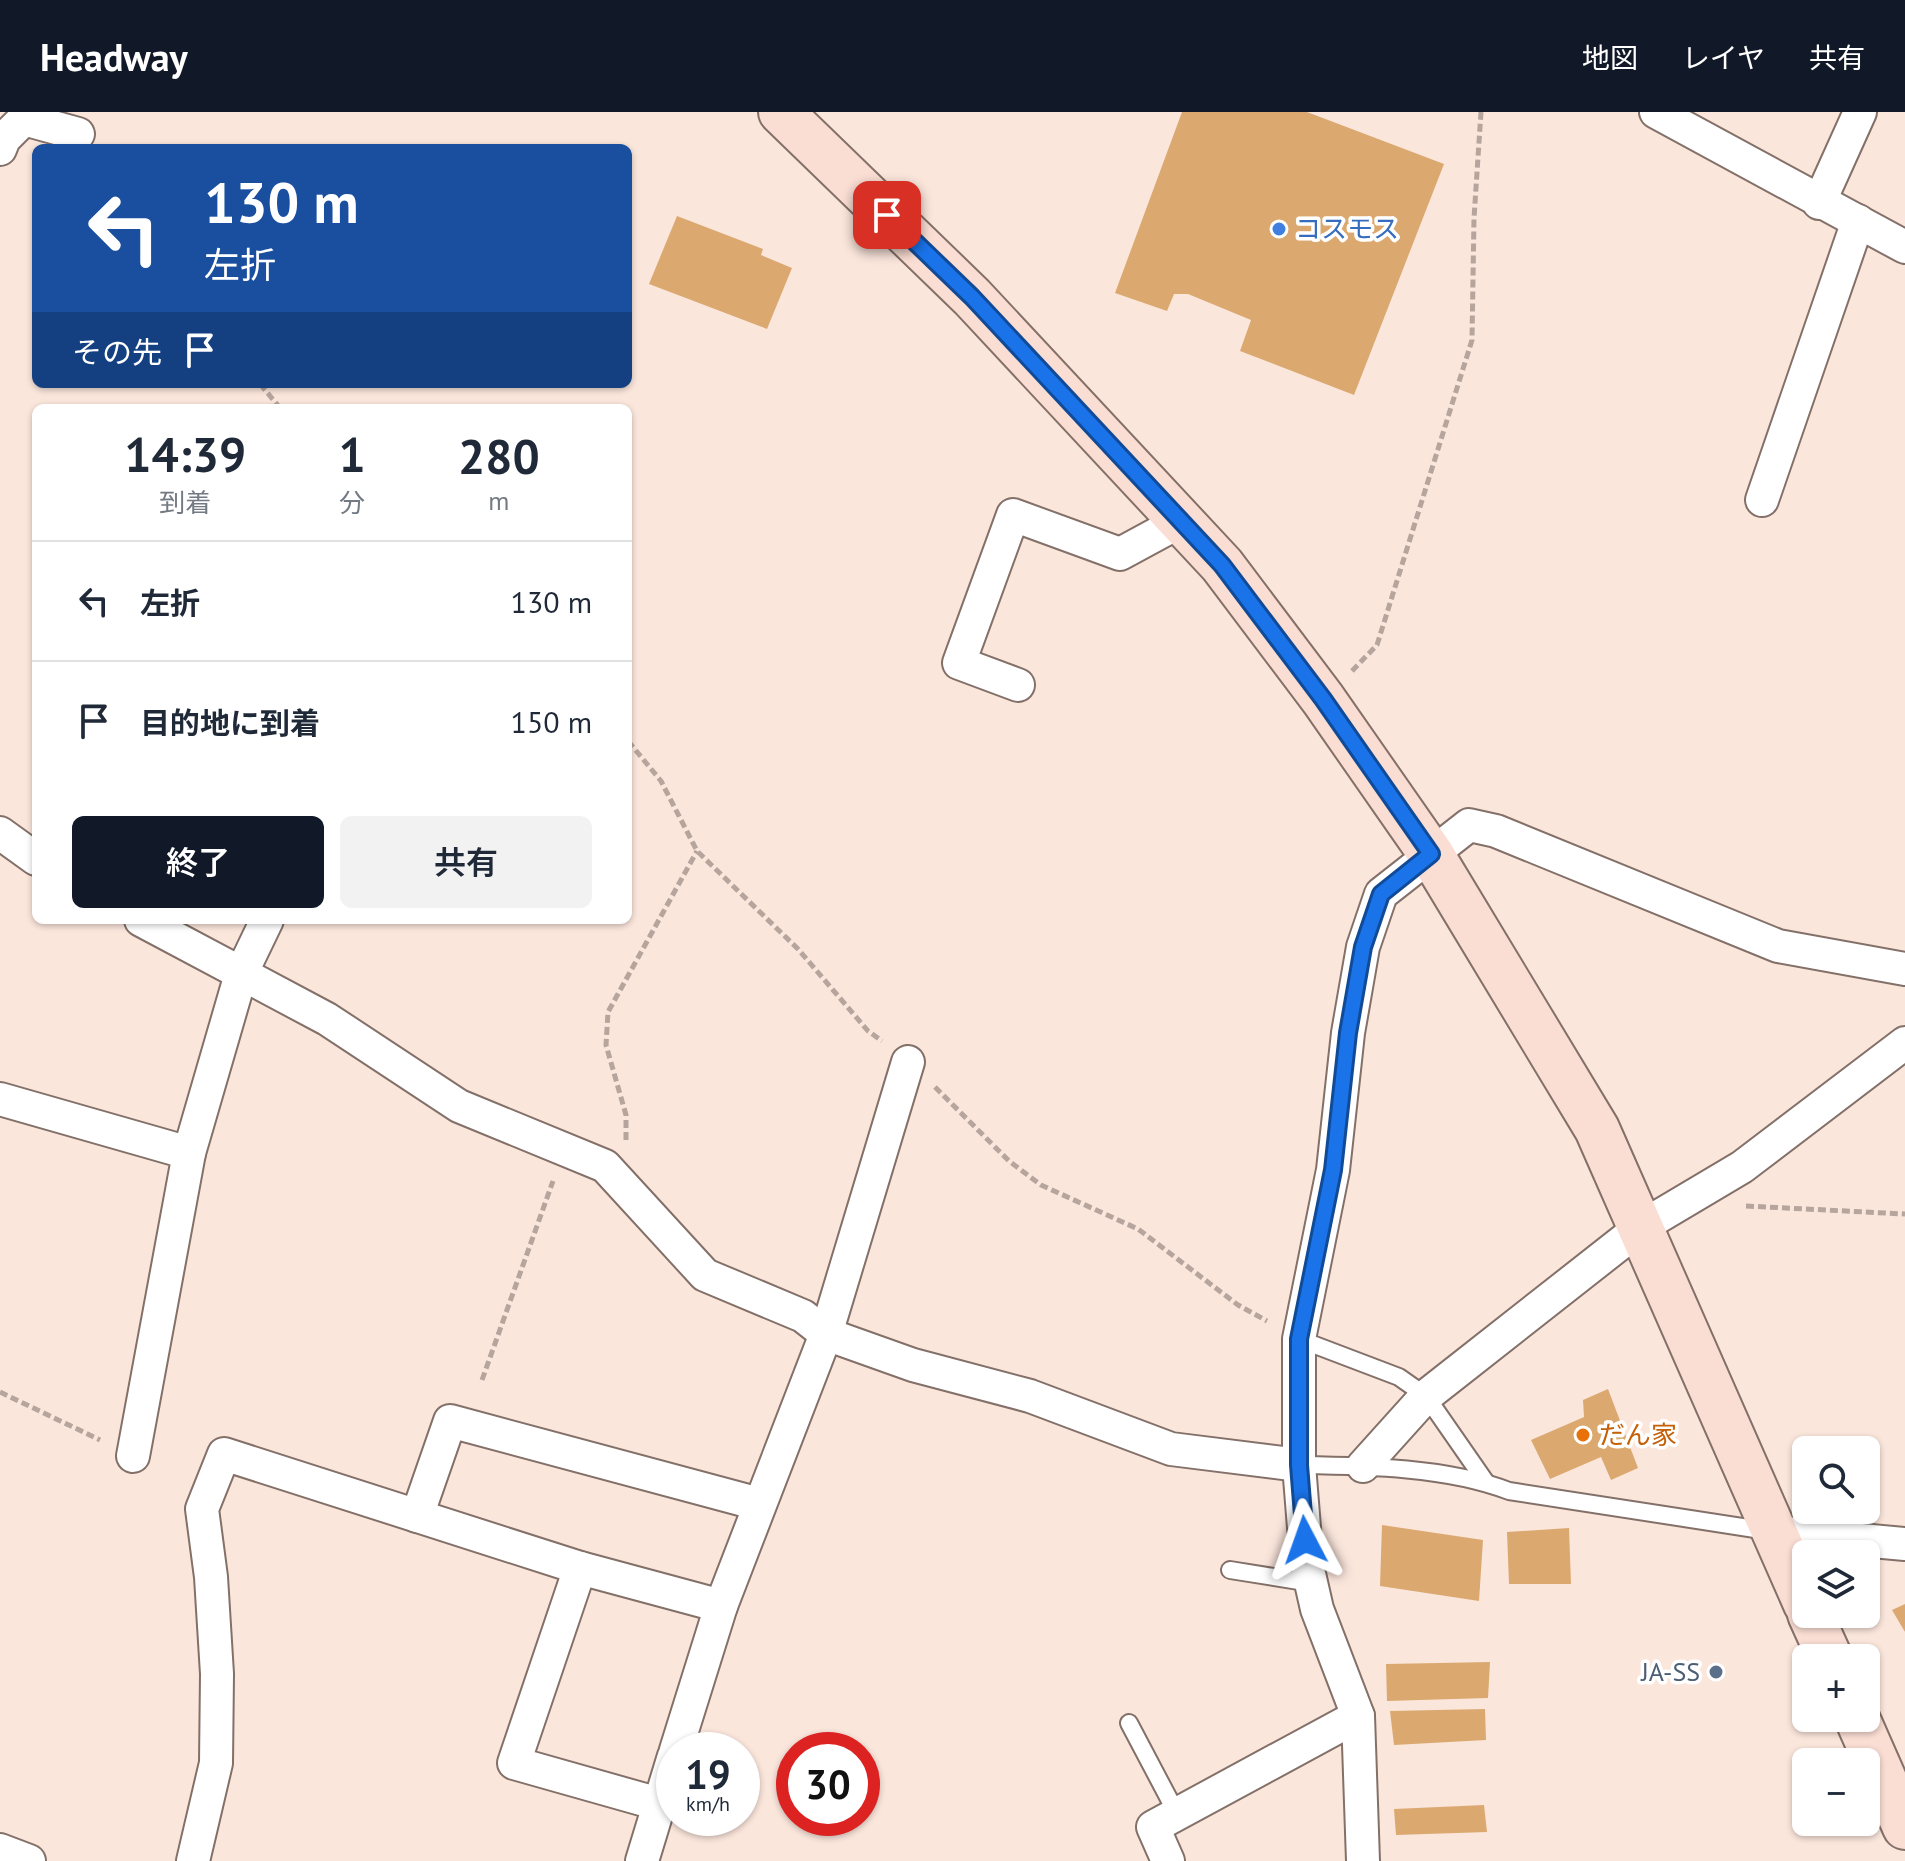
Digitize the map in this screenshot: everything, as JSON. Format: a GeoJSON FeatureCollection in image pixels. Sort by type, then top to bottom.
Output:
{"type":"FeatureCollection","features":[{"type":"Feature","properties":{"kind":"street"},"geometry":{"type":"LineString","coordinates":[[0,149],[4,139],[24,119],[78,134],[73,112]]}},
{"type":"Feature","properties":{"kind":"street"},"geometry":{"type":"LineString","coordinates":[[781,112],[972,297],[1222,565],[1323,699],[1431,854],[1597,1129],[1792,1572]]}},
{"type":"Feature","properties":{"kind":"street"},"geometry":{"type":"LineString","coordinates":[[1656,112],[1905,247]]}},
{"type":"Feature","properties":{"kind":"street"},"geometry":{"type":"LineString","coordinates":[[1819,203],[1860,112]]}},
{"type":"Feature","properties":{"kind":"street"},"geometry":{"type":"LineString","coordinates":[[1762,500],[1858,221]]}},
{"type":"Feature","properties":{"kind":"street"},"geometry":{"type":"LineString","coordinates":[[1018,685],[959,663],[1013,515],[1120,554],[1181,521]]}},
{"type":"Feature","properties":{"kind":"street"},"geometry":{"type":"LineString","coordinates":[[1363,1861],[1358,1716],[1317,1609],[1311,1583],[1299,1465],[1299,1339],[1333,1170],[1348,1033],[1363,947],[1381,894],[1469,825],[1496,831],[1778,946],[1905,969]]}},
{"type":"Feature","properties":{"kind":"street"},"geometry":{"type":"LineString","coordinates":[[0,833],[32,856]]}},
{"type":"Feature","properties":{"kind":"street"},"geometry":{"type":"LineString","coordinates":[[148,924],[327,1019],[459,1106],[605,1166],[705,1275],[803,1316],[826,1334],[913,1365],[1030,1396],[1171,1449],[1299,1465]]}},
{"type":"Feature","properties":{"kind":"street"},"geometry":{"type":"LineString","coordinates":[[133,1456],[189,1153],[241,974],[265,924]]}},
{"type":"Feature","properties":{"kind":"street"},"geometry":{"type":"LineString","coordinates":[[1363,1466],[1426,1396],[1641,1227],[1742,1167],[1905,1043]]}},
{"type":"Feature","properties":{"kind":"street"},"geometry":{"type":"LineString","coordinates":[[682,1732],[721,1606],[826,1334],[908,1062]]}},
{"type":"Feature","properties":{"kind":"street"},"geometry":{"type":"LineString","coordinates":[[0,1099],[189,1153]]}},
{"type":"Feature","properties":{"kind":"street"},"geometry":{"type":"LineString","coordinates":[[417,1516],[450,1421],[759,1504]]}},
{"type":"Feature","properties":{"kind":"street"},"geometry":{"type":"LineString","coordinates":[[193,1861],[216,1763],[217,1674],[211,1577],[202,1509],[224,1454],[580,1568],[721,1606]]}},
{"type":"Feature","properties":{"kind":"street"},"geometry":{"type":"LineString","coordinates":[[1774,1532],[1905,1544]]}},
{"type":"Feature","properties":{"kind":"street"},"geometry":{"type":"LineString","coordinates":[[580,1568],[514,1763],[656,1803]]}},
{"type":"Feature","properties":{"kind":"street"},"geometry":{"type":"LineString","coordinates":[[1168,1861],[1153,1827],[1358,1716]]}},
{"type":"Feature","properties":{"kind":"street"},"geometry":{"type":"LineString","coordinates":[[1863,1732],[1905,1827]]}},
{"type":"Feature","properties":{"kind":"street"},"geometry":{"type":"LineString","coordinates":[[642,1861],[656,1814]]}},
{"type":"Feature","properties":{"kind":"street"},"geometry":{"type":"LineString","coordinates":[[0,1850],[29,1861]]}},
{"type":"Feature","properties":{"kind":"lane"},"geometry":{"type":"LineString","coordinates":[[1299,1339],[1399,1377],[1426,1396],[1485,1481]]}},
{"type":"Feature","properties":{"kind":"lane"},"geometry":{"type":"LineString","coordinates":[[1299,1465],[1363,1466],[1485,1481],[1509,1491],[1774,1532]]}},
{"type":"Feature","properties":{"kind":"lane"},"geometry":{"type":"LineString","coordinates":[[1230,1570],[1311,1583]]}},
{"type":"Feature","properties":{"kind":"lane"},"geometry":{"type":"LineString","coordinates":[[1129,1723],[1177,1814]]}},
{"type":"Feature","properties":{"kind":"path"},"geometry":{"type":"LineString","coordinates":[[1323,699],[1377,645],[1472,340],[1474,218],[1481,112]]}},
{"type":"Feature","properties":{"kind":"path"},"geometry":{"type":"LineString","coordinates":[[263,388],[277,404]]}},
{"type":"Feature","properties":{"kind":"path"},"geometry":{"type":"LineString","coordinates":[[617,1180],[626,1155],[626,1115],[606,1045],[608,1012],[697,851]]}},
{"type":"Feature","properties":{"kind":"path"},"geometry":{"type":"LineString","coordinates":[[482,1380],[564,1150]]}},
{"type":"Feature","properties":{"kind":"path"},"geometry":{"type":"LineString","coordinates":[[1681,1203],[1905,1214]]}},
{"type":"Feature","properties":{"kind":"building","name":"コスモス"},"geometry":{"type":"Polygon","coordinates":[[[1182,112],[1307,112],[1444,164],[1354,395],[1240,351],[1251,320],[1188,294],[1174,294],[1167,311],[1115,293],[1182,112]]]}},
{"type":"Feature","properties":{"kind":"building"},"geometry":{"type":"Polygon","coordinates":[[[677,216],[763,249],[761,255],[792,268],[767,329],[649,284],[677,216]]]}},
{"type":"Feature","properties":{"kind":"building","name":"だん家"},"geometry":{"type":"Polygon","coordinates":[[[1608,1389],[1638,1468],[1611,1480],[1601,1457],[1550,1479],[1531,1440],[1584,1417],[1583,1400],[1608,1389]]]}},
{"type":"Feature","properties":{"kind":"building"},"geometry":{"type":"Polygon","coordinates":[[[1382,1525],[1483,1540],[1479,1601],[1380,1586],[1382,1525]]]}},
{"type":"Feature","properties":{"kind":"building"},"geometry":{"type":"Polygon","coordinates":[[[1569,1528],[1571,1584],[1509,1584],[1507,1532],[1569,1528]]]}},
{"type":"Feature","properties":{"kind":"building"},"geometry":{"type":"Polygon","coordinates":[[[1905,1604],[1905,1632],[1892,1610],[1905,1604]]]}},
{"type":"Feature","properties":{"kind":"building"},"geometry":{"type":"Polygon","coordinates":[[[1490,1662],[1488,1698],[1387,1701],[1386,1664],[1490,1662]]]}},
{"type":"Feature","properties":{"kind":"building"},"geometry":{"type":"Polygon","coordinates":[[[1485,1709],[1486,1740],[1394,1745],[1390,1711],[1485,1709]]]}},
{"type":"Feature","properties":{"kind":"building"},"geometry":{"type":"Polygon","coordinates":[[[1484,1805],[1487,1832],[1396,1835],[1394,1809],[1484,1805]]]}},
{"type":"Feature","properties":{"kind":"place","name":"コスモス"},"geometry":{"type":"Point","coordinates":[1279,229]}},
{"type":"Feature","properties":{"kind":"place","name":"だん家"},"geometry":{"type":"Point","coordinates":[1583,1435]}},
{"type":"Feature","properties":{"kind":"place","name":"JA-SS"},"geometry":{"type":"Point","coordinates":[1716,1672]}},
{"type":"Feature","properties":{"kind":"route"},"geometry":{"type":"LineString","coordinates":[[887,215],[972,297],[1222,565],[1323,699],[1431,854],[1381,894],[1363,947],[1348,1033],[1333,1170],[1299,1339],[1299,1465],[1305,1540]]}}]}
